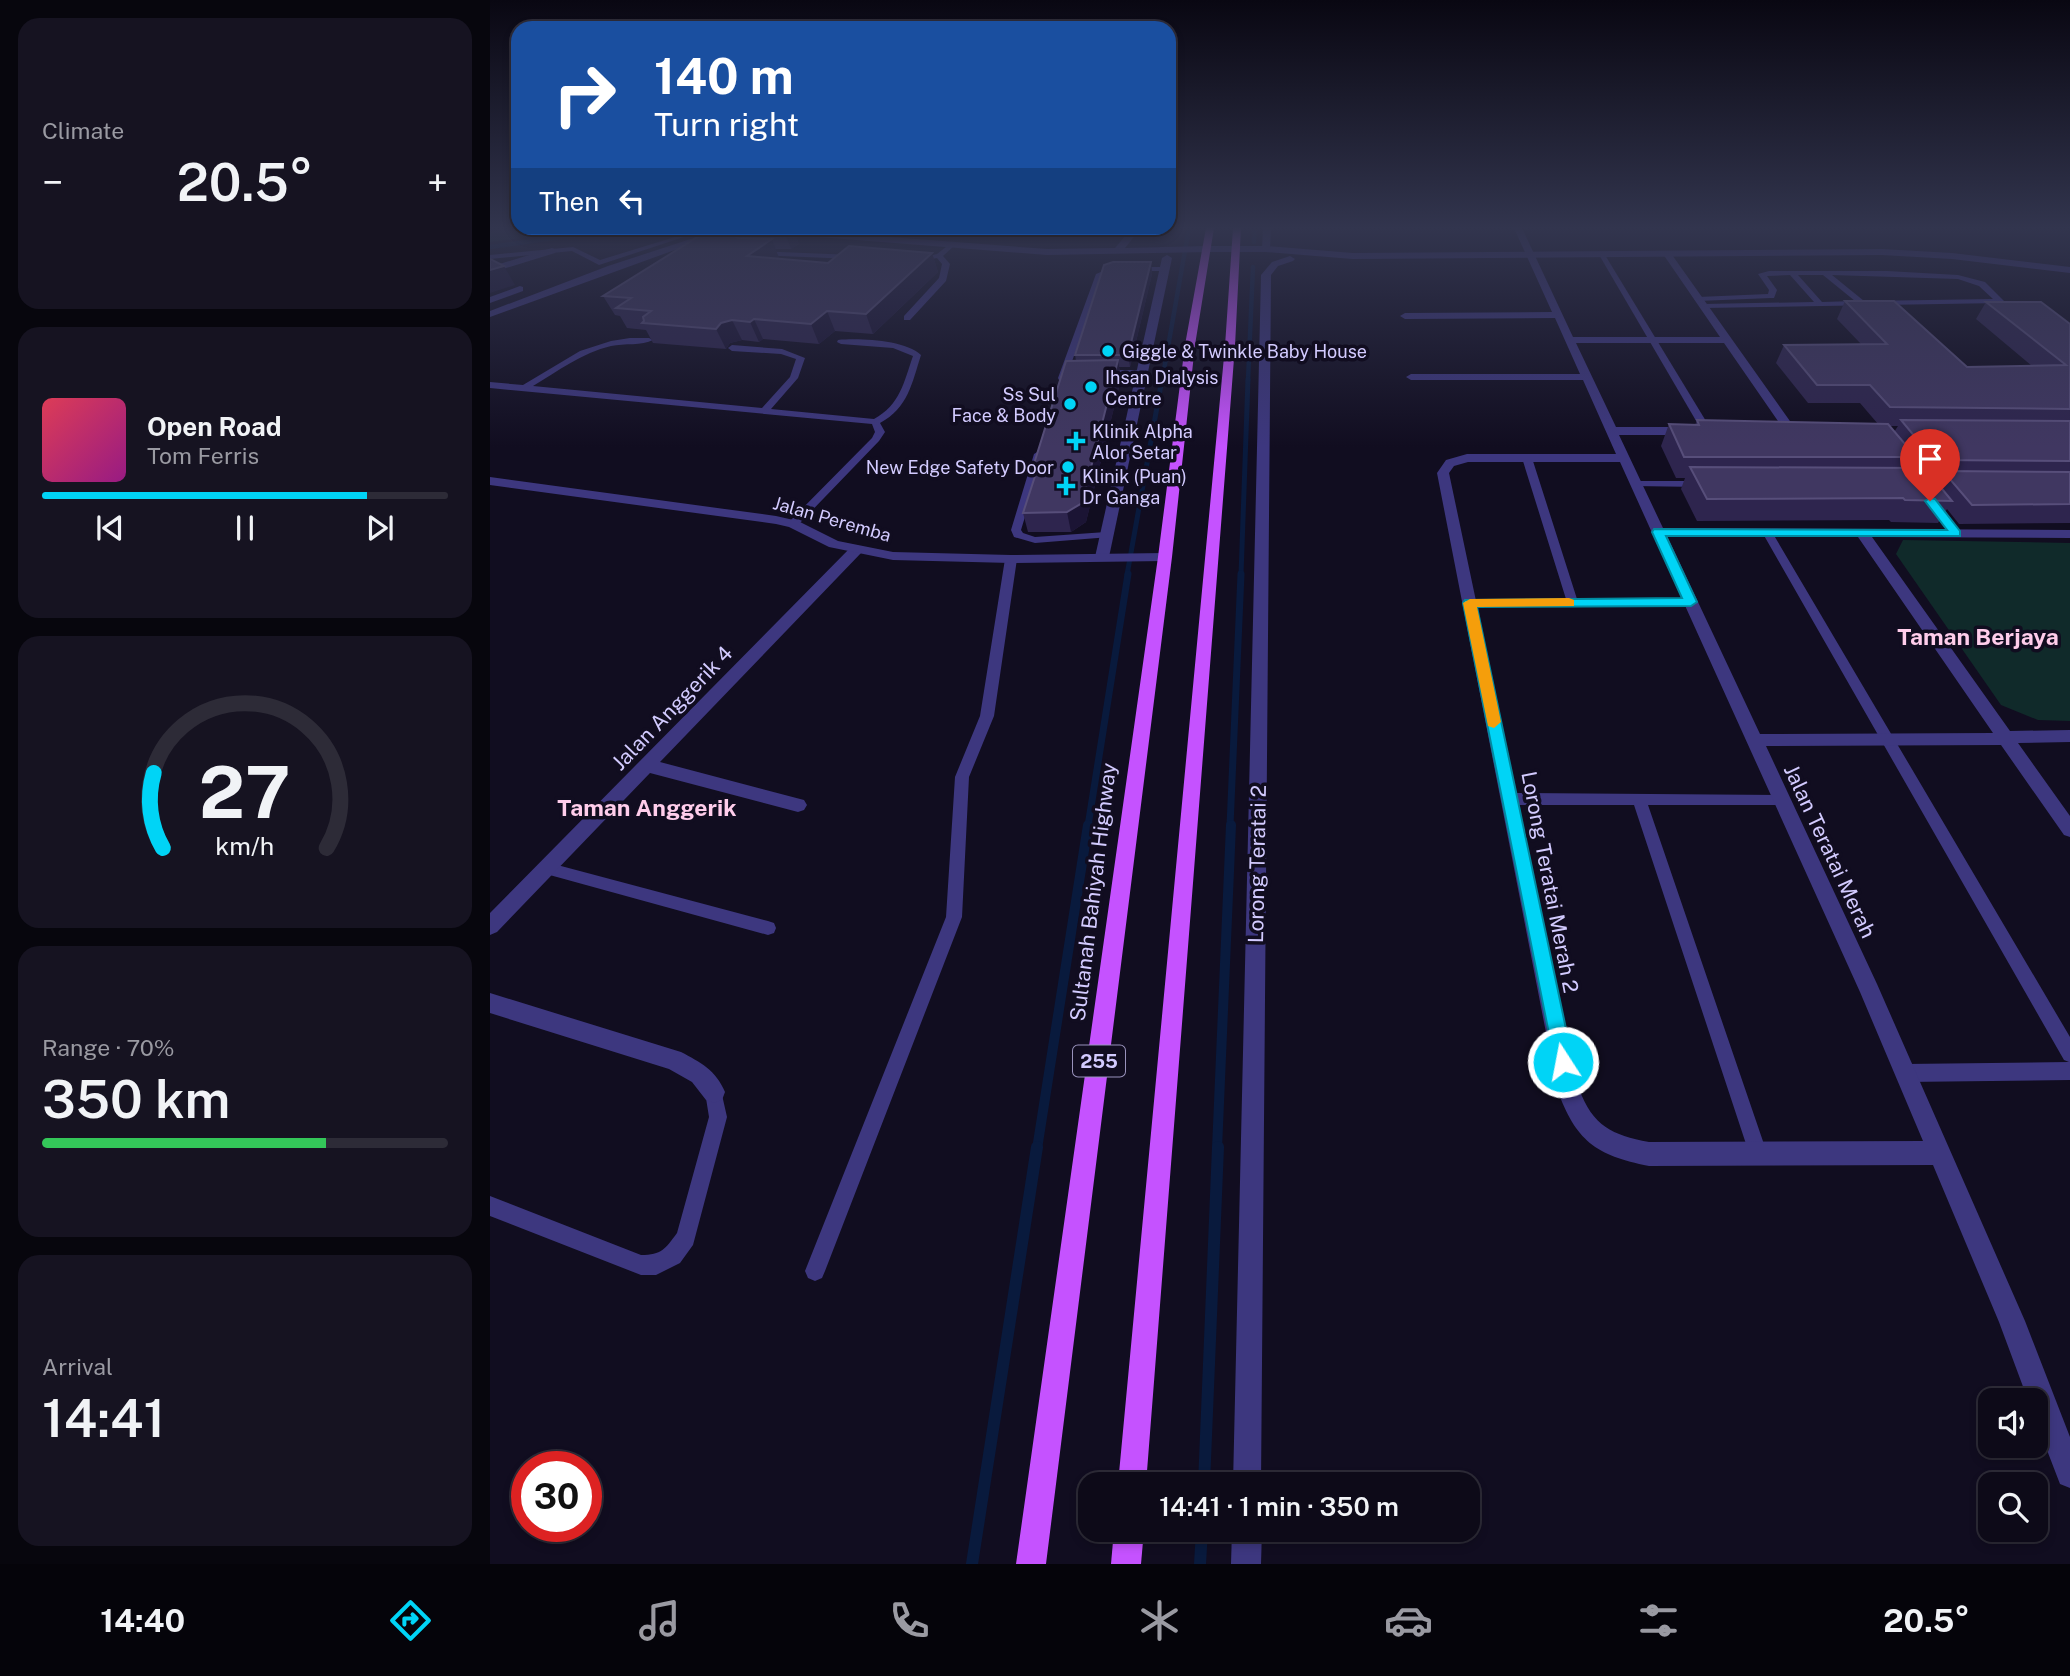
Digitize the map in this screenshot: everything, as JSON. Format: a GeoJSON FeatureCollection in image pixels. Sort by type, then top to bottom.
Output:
{"type":"FeatureCollection","features":[{"type":"Feature","properties":{"kind":"main road","name":"Sultanah Bahiyah Highway"},"geometry":{"type":"LineString","coordinates":[[1031,1564],[1154,557],[1198,301]]}},
{"type":"Feature","properties":{"kind":"main road"},"geometry":{"type":"LineString","coordinates":[[1133,1472],[1232,301]]}},
{"type":"Feature","properties":{"kind":"main road"},"geometry":{"type":"LineString","coordinates":[[1126,1564],[1128,1542]]}},
{"type":"Feature","properties":{"kind":"street"},"geometry":{"type":"LineString","coordinates":[[490,314],[524,301]]}},
{"type":"Feature","properties":{"kind":"street"},"geometry":{"type":"LineString","coordinates":[[1109,557],[1106,535],[1160,301]]}},
{"type":"Feature","properties":{"kind":"street","name":"Lorong Teratai 2"},"geometry":{"type":"LineString","coordinates":[[1247,1472],[1267,301]]}},
{"type":"Feature","properties":{"kind":"street","name":"Jalan Teratai Merah"},"geometry":{"type":"LineString","coordinates":[[1553,301],[1905,1073],[2012,1321],[2070,1474]]}},
{"type":"Feature","properties":{"kind":"street"},"geometry":{"type":"LineString","coordinates":[[1701,302],[1791,431]]}},
{"type":"Feature","properties":{"kind":"street"},"geometry":{"type":"LineString","coordinates":[[1405,316],[1559,315]]}},
{"type":"Feature","properties":{"kind":"street"},"geometry":{"type":"LineString","coordinates":[[1571,340],[1727,340]]}},
{"type":"Feature","properties":{"kind":"street"},"geometry":{"type":"LineString","coordinates":[[1411,377],[1588,377]]}},
{"type":"Feature","properties":{"kind":"street"},"geometry":{"type":"LineString","coordinates":[[1612,431],[1721,431]]}},
{"type":"Feature","properties":{"kind":"street"},"geometry":{"type":"LineString","coordinates":[[1777,431],[1805,431]]}},
{"type":"Feature","properties":{"kind":"street","name":"Lorong Teratai Merah 2"},"geometry":{"type":"LineString","coordinates":[[1625,457],[1467,458],[1450,463],[1443,473],[1576,1115],[1595,1136],[1621,1149],[1649,1154],[1940,1153]]}},
{"type":"Feature","properties":{"kind":"street","name":"Jalan Peremba"},"geometry":{"type":"LineString","coordinates":[[490,481],[793,524],[834,544],[893,556],[1010,559],[1154,557]]}},
{"type":"Feature","properties":{"kind":"street"},"geometry":{"type":"LineString","coordinates":[[1658,532],[1862,533],[1952,529],[2070,534]]}},
{"type":"Feature","properties":{"kind":"street"},"geometry":{"type":"LineString","coordinates":[[1862,533],[2070,830]]}},
{"type":"Feature","properties":{"kind":"street","name":"Jalan Anggerik 4"},"geometry":{"type":"LineString","coordinates":[[490,926],[857,549]]}},
{"type":"Feature","properties":{"kind":"street"},"geometry":{"type":"LineString","coordinates":[[1754,740],[1988,740],[2070,736]]}},
{"type":"Feature","properties":{"kind":"street"},"geometry":{"type":"LineString","coordinates":[[648,766],[798,804]]}},
{"type":"Feature","properties":{"kind":"street"},"geometry":{"type":"LineString","coordinates":[[490,1003],[673,1060],[700,1074],[714,1092]]}},
{"type":"Feature","properties":{"kind":"street"},"geometry":{"type":"LineString","coordinates":[[1246,1564],[1247,1542]]}},
{"type":"Feature","properties":{"kind":"lane"},"geometry":{"type":"LineString","coordinates":[[907,318],[923,301]]}},
{"type":"Feature","properties":{"kind":"lane"},"geometry":{"type":"LineString","coordinates":[[1060,386],[1090,301]]}},
{"type":"Feature","properties":{"kind":"lane"},"geometry":{"type":"LineString","coordinates":[[1629,301],[1707,431]]}},
{"type":"Feature","properties":{"kind":"lane"},"geometry":{"type":"LineString","coordinates":[[1701,302],[1713,301]]}},
{"type":"Feature","properties":{"kind":"lane"},"geometry":{"type":"LineString","coordinates":[[1817,301],[1820,304]]}},
{"type":"Feature","properties":{"kind":"lane"},"geometry":{"type":"LineString","coordinates":[[1701,302],[1820,304],[2000,301]]}},
{"type":"Feature","properties":{"kind":"lane"},"geometry":{"type":"LineString","coordinates":[[525,388],[577,354],[601,344],[649,340]]}},
{"type":"Feature","properties":{"kind":"lane"},"geometry":{"type":"LineString","coordinates":[[490,385],[875,422],[896,410],[906,394],[917,355],[914,351],[901,347],[841,342]]}},
{"type":"Feature","properties":{"kind":"lane"},"geometry":{"type":"LineString","coordinates":[[732,348],[782,352],[801,358],[794,378],[765,410]]}},
{"type":"Feature","properties":{"kind":"lane"},"geometry":{"type":"LineString","coordinates":[[1063,373],[1077,373]]}},
{"type":"Feature","properties":{"kind":"lane"},"geometry":{"type":"LineString","coordinates":[[1090,373],[1142,373]]}},
{"type":"Feature","properties":{"kind":"lane"},"geometry":{"type":"LineString","coordinates":[[793,524],[876,439],[880,432],[875,422]]}},
{"type":"Feature","properties":{"kind":"lane"},"geometry":{"type":"LineString","coordinates":[[1044,438],[1016,530],[1018,535],[1035,540],[1106,535]]}},
{"type":"Feature","properties":{"kind":"lane"},"geometry":{"type":"LineString","coordinates":[[1527,458],[1573,603]]}},
{"type":"Feature","properties":{"kind":"lane"},"geometry":{"type":"LineString","coordinates":[[1636,484],[1717,484]]}},
{"type":"Feature","properties":{"kind":"lane"},"geometry":{"type":"LineString","coordinates":[[1767,532],[2070,1054]]}},
{"type":"Feature","properties":{"kind":"lane"},"geometry":{"type":"LineString","coordinates":[[815,1271],[954,917],[962,777],[987,716],[1010,559]]}},
{"type":"Feature","properties":{"kind":"lane"},"geometry":{"type":"LineString","coordinates":[[1470,603],[1691,602]]}},
{"type":"Feature","properties":{"kind":"lane"},"geometry":{"type":"LineString","coordinates":[[1510,799],[1781,799]]}},
{"type":"Feature","properties":{"kind":"lane"},"geometry":{"type":"LineString","coordinates":[[1640,799],[1758,1153]]}},
{"type":"Feature","properties":{"kind":"lane"},"geometry":{"type":"LineString","coordinates":[[546,868],[768,928]]}},
{"type":"Feature","properties":{"kind":"lane"},"geometry":{"type":"LineString","coordinates":[[1905,1073],[2070,1071]]}},
{"type":"Feature","properties":{"kind":"lane"},"geometry":{"type":"LineString","coordinates":[[490,1206],[641,1265],[656,1265],[673,1256],[686,1238],[718,1117],[714,1092]]}},
{"type":"Feature","properties":{"kind":"green space"},"geometry":{"type":"Polygon","coordinates":[[[1903,540],[2070,543],[2070,721],[2038,720],[2001,705],[1896,554],[1903,540]]]}},
{"type":"Feature","properties":{"kind":"building"},"geometry":{"type":"Polygon","coordinates":[[[627,301],[880,301],[866,314],[827,311],[811,324],[754,319],[750,322],[732,320],[721,323],[716,329],[642,323],[643,317],[651,311],[616,308],[627,301]]]}},
{"type":"Feature","properties":{"kind":"building"},"geometry":{"type":"Polygon","coordinates":[[[1092,301],[1141,301],[1128,355],[1075,355],[1092,301]]]}},
{"type":"Feature","properties":{"kind":"building"},"geometry":{"type":"Polygon","coordinates":[[[1845,301],[1894,301],[1967,367],[2066,365],[1986,302],[2041,302],[2070,324],[2070,409],[1890,407],[1870,385],[1817,385],[1784,345],[1887,344],[1845,301]]]}},
{"type":"Feature","properties":{"kind":"building"},"geometry":{"type":"Polygon","coordinates":[[[1118,360],[1082,503],[1067,512],[1023,513],[1038,467],[1033,467],[1066,361],[1118,360]]]}},
{"type":"Feature","properties":{"kind":"building"},"geometry":{"type":"Polygon","coordinates":[[[1697,420],[1888,424],[1916,457],[1684,457],[1669,424],[1699,425],[1697,420]]]}},
{"type":"Feature","properties":{"kind":"building"},"geometry":{"type":"Polygon","coordinates":[[[1901,420],[2070,421],[2070,461],[1934,460],[1901,420]]]}},
{"type":"Feature","properties":{"kind":"building"},"geometry":{"type":"Polygon","coordinates":[[[1690,467],[1925,468],[1952,501],[1903,498],[1707,499],[1690,467]]]}},
{"type":"Feature","properties":{"kind":"building"},"geometry":{"type":"Polygon","coordinates":[[[1943,471],[2070,472],[2070,504],[1972,505],[1943,471]]]}},
{"type":"Feature","properties":{"kind":"waterway"},"geometry":{"type":"LineString","coordinates":[[1162,381],[1176,301]]}},
{"type":"Feature","properties":{"kind":"waterway"},"geometry":{"type":"LineString","coordinates":[[1248,381],[1252,301]]}},
{"type":"Feature","properties":{"kind":"waterway"},"geometry":{"type":"LineString","coordinates":[[1127,575],[1162,379]]}},
{"type":"Feature","properties":{"kind":"waterway"},"geometry":{"type":"LineString","coordinates":[[1241,575],[1248,379]]}},
{"type":"Feature","properties":{"kind":"waterway"},"geometry":{"type":"LineString","coordinates":[[1088,826],[1128,574]]}},
{"type":"Feature","properties":{"kind":"waterway"},"geometry":{"type":"LineString","coordinates":[[1230,826],[1241,574]]}},
{"type":"Feature","properties":{"kind":"waterway"},"geometry":{"type":"LineString","coordinates":[[1037,1149],[1088,825]]}},
{"type":"Feature","properties":{"kind":"waterway"},"geometry":{"type":"LineString","coordinates":[[1217,1149],[1231,825]]}},
{"type":"Feature","properties":{"kind":"waterway"},"geometry":{"type":"LineString","coordinates":[[972,1564],[1037,1147]]}},
{"type":"Feature","properties":{"kind":"waterway"},"geometry":{"type":"LineString","coordinates":[[1204,1472],[1218,1147]]}},
{"type":"Feature","properties":{"kind":"waterway"},"geometry":{"type":"LineString","coordinates":[[1200,1564],[1201,1542]]}},
{"type":"Feature","properties":{"kind":"slow traffic"},"geometry":{"type":"LineString","coordinates":[[1494,722],[1470,603],[1569,603]]}},
{"type":"Feature","properties":{"kind":"place","name":"Giggle & Twinkle Baby House"},"geometry":{"type":"Point","coordinates":[1108,351]}},
{"type":"Feature","properties":{"kind":"place","name":"Ihsan Dialysis Centre"},"geometry":{"type":"Point","coordinates":[1091,387]}},
{"type":"Feature","properties":{"kind":"place","name":"Ss Sul Face & Body"},"geometry":{"type":"Point","coordinates":[1070,404]}},
{"type":"Feature","properties":{"kind":"place","name":"Klinik Alpha Alor Setar"},"geometry":{"type":"Point","coordinates":[1076,441]}},
{"type":"Feature","properties":{"kind":"place","name":"New Edge Safety Door"},"geometry":{"type":"Point","coordinates":[1068,467]}},
{"type":"Feature","properties":{"kind":"place","name":"Klinik (Puan) Dr Ganga"},"geometry":{"type":"Point","coordinates":[1066,486]}},
{"type":"Feature","properties":{"kind":"district","name":"Taman Berjaya"},"geometry":{"type":"Point","coordinates":[1978,636]}},
{"type":"Feature","properties":{"kind":"district","name":"Taman Anggerik"},"geometry":{"type":"Point","coordinates":[647,807]}},
{"type":"Feature","properties":{"kind":"route"},"geometry":{"type":"LineString","coordinates":[[1563,1062],[1470,603],[1691,602],[1658,532],[1956,533],[1930,501]]}}]}
